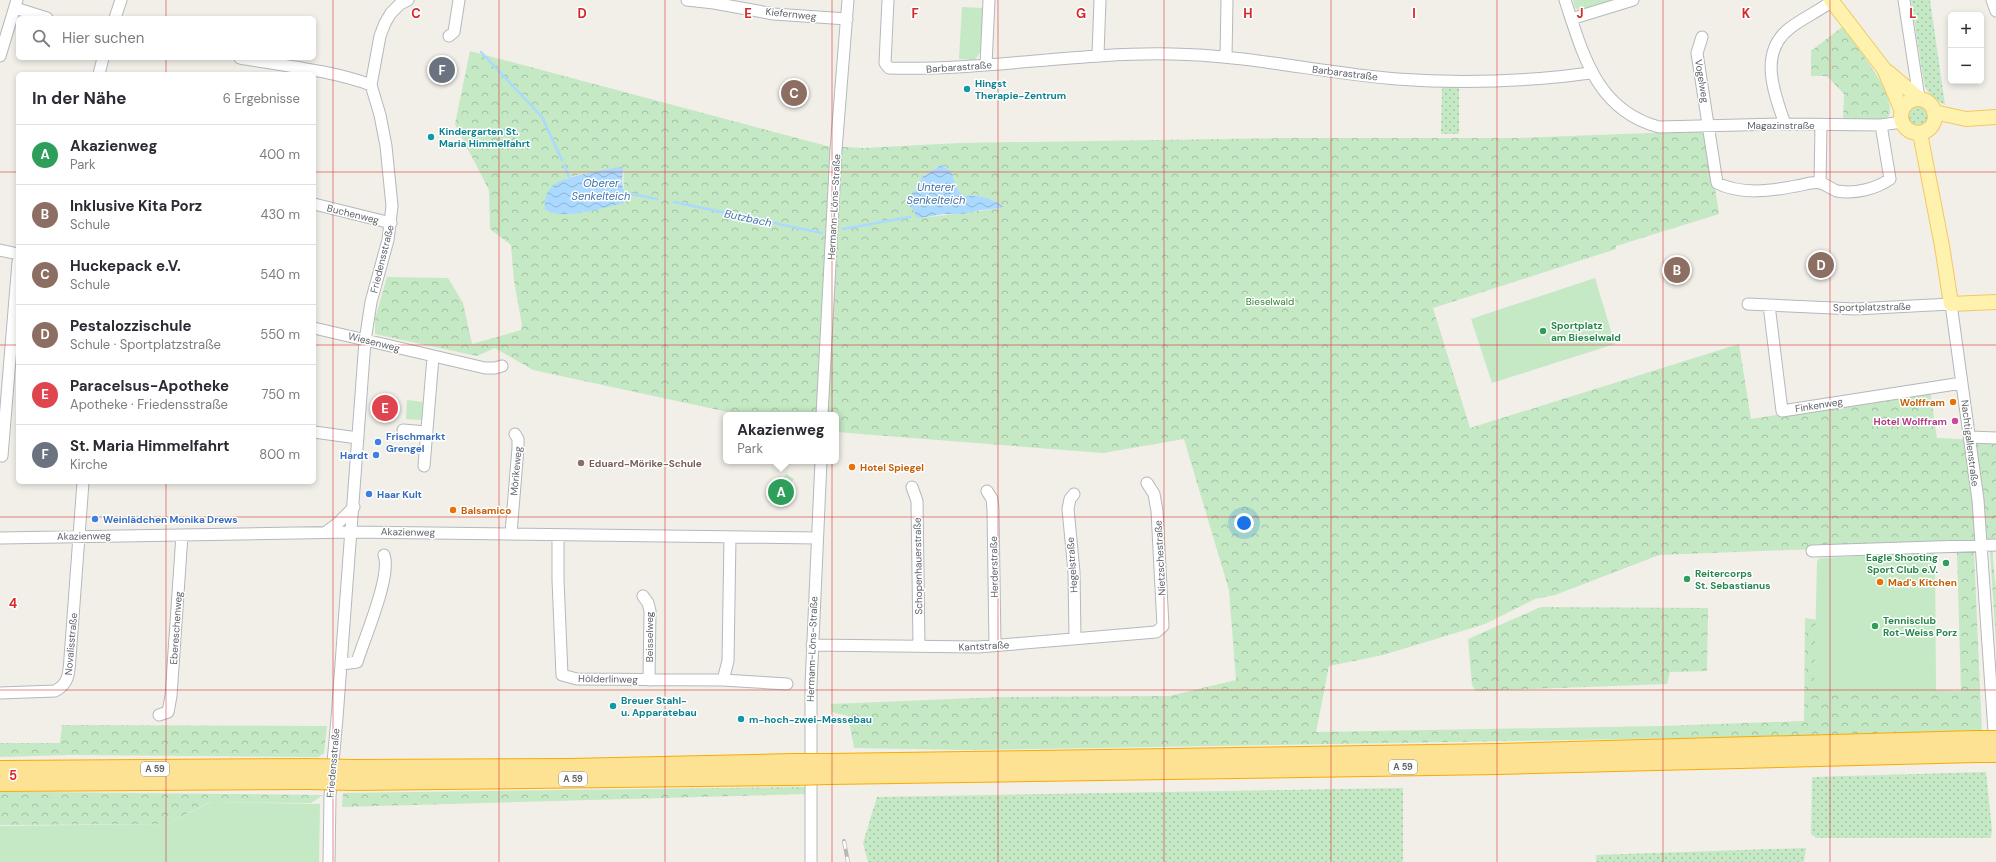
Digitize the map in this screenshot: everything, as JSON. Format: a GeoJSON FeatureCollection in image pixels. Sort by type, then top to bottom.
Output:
{"type":"FeatureCollection","features":[{"type":"Feature","properties":{"kind":"highway","name":"A 59"},"geometry":{"type":"LineString","coordinates":[[0,769],[353,775],[568,767],[793,770],[1498,752],[1977,747],[1996,739]]}},
{"type":"Feature","properties":{"kind":"highway","name":"A 59"},"geometry":{"type":"LineString","coordinates":[[1977,747],[1996,755]]}},
{"type":"Feature","properties":{"kind":"highway","name":"A 59"},"geometry":{"type":"LineString","coordinates":[[0,783],[310,774]]}},
{"type":"Feature","properties":{"kind":"main road"},"geometry":{"type":"LineString","coordinates":[[1831,0],[1884,68],[1931,106],[1934,112],[1934,119],[1931,126],[1926,130],[1920,133],[1909,130],[1902,117],[1884,68]]}},
{"type":"Feature","properties":{"kind":"main road"},"geometry":{"type":"LineString","coordinates":[[1902,117],[1905,105],[1911,101],[1922,100]]}},
{"type":"Feature","properties":{"kind":"main road"},"geometry":{"type":"LineString","coordinates":[[1934,112],[1966,120],[1996,117]]}},
{"type":"Feature","properties":{"kind":"main road","name":"Nachtigallenstraße"},"geometry":{"type":"LineString","coordinates":[[1920,133],[1941,241],[1951,304]]}},
{"type":"Feature","properties":{"kind":"main road","name":"Sportplatzstraße"},"geometry":{"type":"LineString","coordinates":[[1951,304],[1996,302]]}},
{"type":"Feature","properties":{"kind":"street"},"geometry":{"type":"LineString","coordinates":[[116,16],[121,0]]}},
{"type":"Feature","properties":{"kind":"street","name":"Friedensstraße"},"geometry":{"type":"LineString","coordinates":[[329,862],[330,796],[354,508],[365,341],[374,288],[391,223],[392,206],[386,146],[380,115],[371,85],[380,36],[385,23],[391,13],[407,0]]}},
{"type":"Feature","properties":{"kind":"street"},"geometry":{"type":"LineString","coordinates":[[452,34],[459,0]]}},
{"type":"Feature","properties":{"kind":"street","name":"Kiefernweg"},"geometry":{"type":"LineString","coordinates":[[687,0],[727,5],[774,14],[847,19]]}},
{"type":"Feature","properties":{"kind":"street","name":"Hermann-Löns-Straße"},"geometry":{"type":"LineString","coordinates":[[822,412],[836,150],[848,0]]}},
{"type":"Feature","properties":{"kind":"street","name":"Barbarastraße"},"geometry":{"type":"LineString","coordinates":[[888,0],[884,63],[888,68],[929,69],[1098,54],[1172,54],[1226,58],[1352,75],[1408,80],[1510,80],[1592,73]]}},
{"type":"Feature","properties":{"kind":"street"},"geometry":{"type":"LineString","coordinates":[[986,65],[989,0]]}},
{"type":"Feature","properties":{"kind":"street"},"geometry":{"type":"LineString","coordinates":[[1098,54],[1100,0]]}},
{"type":"Feature","properties":{"kind":"street"},"geometry":{"type":"LineString","coordinates":[[1226,58],[1228,0]]}},
{"type":"Feature","properties":{"kind":"street"},"geometry":{"type":"LineString","coordinates":[[1565,0],[1592,73]]}},
{"type":"Feature","properties":{"kind":"street"},"geometry":{"type":"LineString","coordinates":[[1571,19],[1633,0]]}},
{"type":"Feature","properties":{"kind":"street"},"geometry":{"type":"LineString","coordinates":[[1784,124],[1774,89],[1771,70],[1772,53],[1782,34],[1831,0]]}},
{"type":"Feature","properties":{"kind":"street"},"geometry":{"type":"LineString","coordinates":[[1904,0],[1922,100]]}},
{"type":"Feature","properties":{"kind":"street"},"geometry":{"type":"LineString","coordinates":[[1992,0],[1996,11]]}},
{"type":"Feature","properties":{"kind":"street"},"geometry":{"type":"LineString","coordinates":[[0,56],[16,4],[43,16]]}},
{"type":"Feature","properties":{"kind":"street","name":"Vogelweg"},"geometry":{"type":"LineString","coordinates":[[1702,37],[1698,53],[1717,182],[1729,188],[1754,191],[1774,190],[1820,183]]}},
{"type":"Feature","properties":{"kind":"street"},"geometry":{"type":"LineString","coordinates":[[100,72],[102,60]]}},
{"type":"Feature","properties":{"kind":"street"},"geometry":{"type":"LineString","coordinates":[[252,60],[359,80],[371,85]]}},
{"type":"Feature","properties":{"kind":"street","name":"Magazinstraße"},"geometry":{"type":"LineString","coordinates":[[1592,73],[1599,86],[1615,104],[1639,120],[1659,127],[1784,124],[1821,126],[1881,125],[1902,117]]}},
{"type":"Feature","properties":{"kind":"street"},"geometry":{"type":"LineString","coordinates":[[1821,126],[1820,183],[1831,189],[1846,191],[1865,190],[1883,184],[1890,179],[1881,125]]}},
{"type":"Feature","properties":{"kind":"street","name":"Buchenweg"},"geometry":{"type":"LineString","coordinates":[[316,204],[391,223]]}},
{"type":"Feature","properties":{"kind":"street"},"geometry":{"type":"LineString","coordinates":[[0,250],[16,254]]}},
{"type":"Feature","properties":{"kind":"street"},"geometry":{"type":"LineString","coordinates":[[2,456],[16,286]]}},
{"type":"Feature","properties":{"kind":"street","name":"Sportplatzstraße"},"geometry":{"type":"LineString","coordinates":[[1748,304],[1855,309],[1951,304]]}},
{"type":"Feature","properties":{"kind":"street","name":"Nachtigallenstraße"},"geometry":{"type":"LineString","coordinates":[[1951,304],[1970,437],[1982,545],[1996,755]]}},
{"type":"Feature","properties":{"kind":"street","name":"Finkenweg"},"geometry":{"type":"LineString","coordinates":[[1769,305],[1782,411],[1962,383]]}},
{"type":"Feature","properties":{"kind":"street","name":"Wiesenweg"},"geometry":{"type":"LineString","coordinates":[[316,329],[485,368],[502,366]]}},
{"type":"Feature","properties":{"kind":"street"},"geometry":{"type":"LineString","coordinates":[[424,466],[433,356]]}},
{"type":"Feature","properties":{"kind":"street"},"geometry":{"type":"LineString","coordinates":[[403,430],[427,432]]}},
{"type":"Feature","properties":{"kind":"street"},"geometry":{"type":"LineString","coordinates":[[316,432],[358,438]]}},
{"type":"Feature","properties":{"kind":"street","name":"Mörikeweg"},"geometry":{"type":"LineString","coordinates":[[511,534],[518,448],[518,439],[515,434]]}},
{"type":"Feature","properties":{"kind":"street"},"geometry":{"type":"LineString","coordinates":[[1970,437],[1996,438]]}},
{"type":"Feature","properties":{"kind":"street","name":"Hermann-Löns-Straße"},"geometry":{"type":"LineString","coordinates":[[811,862],[812,645],[821,464]]}},
{"type":"Feature","properties":{"kind":"street","name":"Nietzschestraße"},"geometry":{"type":"LineString","coordinates":[[1147,483],[1154,494],[1160,547],[1163,618],[1162,626],[1156,632]]}},
{"type":"Feature","properties":{"kind":"street","name":"Novalisstraße"},"geometry":{"type":"LineString","coordinates":[[0,693],[54,691],[62,687],[66,682],[70,658],[83,484]]}},
{"type":"Feature","properties":{"kind":"street","name":"Schopenhauerstraße"},"geometry":{"type":"LineString","coordinates":[[912,488],[917,501],[919,646]]}},
{"type":"Feature","properties":{"kind":"street","name":"Herderstraße"},"geometry":{"type":"LineString","coordinates":[[987,491],[992,499],[993,509],[995,645]]}},
{"type":"Feature","properties":{"kind":"street","name":"Hegelstraße"},"geometry":{"type":"LineString","coordinates":[[1074,494],[1070,499],[1068,509],[1074,572],[1075,638]]}},
{"type":"Feature","properties":{"kind":"street"},"geometry":{"type":"LineString","coordinates":[[325,532],[337,524],[354,508]]}},
{"type":"Feature","properties":{"kind":"street","name":"Akazienweg"},"geometry":{"type":"LineString","coordinates":[[0,538],[352,532],[817,538]]}},
{"type":"Feature","properties":{"kind":"street","name":"Ebereschenweg"},"geometry":{"type":"LineString","coordinates":[[159,715],[168,712],[171,696],[182,535]]}},
{"type":"Feature","properties":{"kind":"street","name":"Hölderlinweg"},"geometry":{"type":"LineString","coordinates":[[558,535],[558,580],[562,675],[577,679],[723,680],[787,684]]}},
{"type":"Feature","properties":{"kind":"street"},"geometry":{"type":"LineString","coordinates":[[723,680],[728,661],[730,537]]}},
{"type":"Feature","properties":{"kind":"street"},"geometry":{"type":"LineString","coordinates":[[1812,551],[1996,545]]}},
{"type":"Feature","properties":{"kind":"street"},"geometry":{"type":"LineString","coordinates":[[342,664],[357,662],[383,585],[387,562],[384,555]]}},
{"type":"Feature","properties":{"kind":"street","name":"Beisselweg"},"geometry":{"type":"LineString","coordinates":[[643,596],[648,603],[650,611],[649,680]]}},
{"type":"Feature","properties":{"kind":"street","name":"Kantstraße"},"geometry":{"type":"LineString","coordinates":[[812,645],[995,645],[1156,632]]}},
{"type":"Feature","properties":{"kind":"green space"},"geometry":{"type":"Polygon","coordinates":[[[1573,0],[1612,0],[1579,10],[1575,8],[1573,0]]]}},
{"type":"Feature","properties":{"kind":"green space"},"geometry":{"type":"Polygon","coordinates":[[[1911,0],[1930,0],[1945,105],[1927,91],[1924,83],[1911,0]]]}},
{"type":"Feature","properties":{"kind":"green space"},"geometry":{"type":"Polygon","coordinates":[[[962,7],[983,8],[981,51],[975,60],[959,59],[962,7]]]}},
{"type":"Feature","properties":{"kind":"green space"},"geometry":{"type":"Polygon","coordinates":[[[1842,27],[1865,57],[1888,97],[1890,109],[1888,117],[1884,119],[1843,119],[1844,94],[1827,76],[1811,76],[1811,51],[1842,27]]]}},
{"type":"Feature","properties":{"kind":"green space","name":"Bieselwald"},"geometry":{"type":"Polygon","coordinates":[[[470,51],[827,146],[864,148],[960,143],[1285,138],[1517,138],[1702,131],[1707,135],[1719,214],[1616,246],[1616,249],[1433,308],[1470,428],[1739,344],[1751,419],[1930,391],[1937,438],[1996,441],[1996,542],[1659,555],[1555,595],[1535,599],[1485,624],[1383,655],[1329,666],[1316,732],[1662,726],[1804,721],[1805,618],[1818,620],[1932,690],[1961,691],[1957,551],[1974,552],[1982,733],[972,750],[854,748],[848,716],[832,712],[831,704],[1000,697],[1169,696],[1236,680],[1229,590],[1184,439],[1103,453],[839,432],[839,412],[728,412],[533,370],[495,348],[477,356],[375,334],[375,319],[387,277],[448,278],[463,303],[472,344],[521,330],[522,325],[514,281],[511,245],[490,229],[489,190],[455,124],[470,51]],[[941,165],[922,177],[909,201],[916,214],[921,218],[1002,208],[1003,206],[999,203],[989,199],[979,196],[964,196],[957,188],[951,171],[941,165]],[[613,168],[569,177],[545,200],[545,209],[624,203],[624,172],[613,168]]]}},
{"type":"Feature","properties":{"kind":"green space"},"geometry":{"type":"Polygon","coordinates":[[[1442,87],[1459,87],[1459,134],[1441,134],[1442,87]]]}},
{"type":"Feature","properties":{"kind":"green space"},"geometry":{"type":"Polygon","coordinates":[[[1918,106],[1925,109],[1928,116],[1925,123],[1918,126],[1911,123],[1908,116],[1911,109],[1918,106]]]}},
{"type":"Feature","properties":{"kind":"green space","name":"Sportplatz am Bieselwald"},"geometry":{"type":"Polygon","coordinates":[[[1595,278],[1615,344],[1492,383],[1471,319],[1595,278]]]}},
{"type":"Feature","properties":{"kind":"green space"},"geometry":{"type":"Polygon","coordinates":[[[407,400],[423,402],[422,420],[406,419],[407,400]]]}},
{"type":"Feature","properties":{"kind":"green space"},"geometry":{"type":"Polygon","coordinates":[[[786,474],[794,479],[786,489],[786,500],[781,507],[774,505],[776,481],[780,483],[786,474]]]}},
{"type":"Feature","properties":{"kind":"green space"},"geometry":{"type":"Polygon","coordinates":[[[1992,549],[1996,590],[1996,645],[1990,550],[1992,549]]]}},
{"type":"Feature","properties":{"kind":"green space","name":"Tennisclub Rot-Weiss Porz"},"geometry":{"type":"Polygon","coordinates":[[[1935,552],[1936,695],[1819,695],[1814,690],[1817,561],[1820,558],[1935,552]]]}},
{"type":"Feature","properties":{"kind":"green space"},"geometry":{"type":"Polygon","coordinates":[[[1541,607],[1708,608],[1707,671],[1670,672],[1667,684],[1476,691],[1472,685],[1468,639],[1541,607]]]}},
{"type":"Feature","properties":{"kind":"green space"},"geometry":{"type":"Polygon","coordinates":[[[62,725],[327,726],[324,753],[319,757],[69,755],[0,757],[0,743],[60,743],[62,725]]]}},
{"type":"Feature","properties":{"kind":"green space"},"geometry":{"type":"Polygon","coordinates":[[[1986,772],[1992,830],[1991,837],[1989,838],[1816,838],[1811,834],[1812,777],[1986,772]]]}},
{"type":"Feature","properties":{"kind":"green space"},"geometry":{"type":"Polygon","coordinates":[[[805,787],[805,794],[342,807],[343,793],[805,787]]]}},
{"type":"Feature","properties":{"kind":"green space"},"geometry":{"type":"Polygon","coordinates":[[[1403,788],[1403,862],[868,862],[863,843],[877,797],[1403,788]]]}},
{"type":"Feature","properties":{"kind":"green space"},"geometry":{"type":"Polygon","coordinates":[[[0,792],[323,795],[311,803],[210,802],[167,824],[0,825],[0,792]]]}},
{"type":"Feature","properties":{"kind":"green space"},"geometry":{"type":"Polygon","coordinates":[[[211,802],[320,804],[319,862],[0,862],[0,826],[167,824],[211,802]]]}},
{"type":"Feature","properties":{"kind":"green space"},"geometry":{"type":"Polygon","coordinates":[[[1806,848],[1804,862],[1596,862],[1596,855],[1806,848]]]}},
{"type":"Feature","properties":{"kind":"water","name":"Unterer Senkelteich"},"geometry":{"type":"Polygon","coordinates":[[[941,165],[951,171],[957,188],[964,196],[984,197],[1003,206],[1002,208],[962,214],[943,214],[921,218],[916,216],[913,209],[908,205],[909,201],[922,177],[941,165]]]}},
{"type":"Feature","properties":{"kind":"water","name":"Oberer Senkelteich"},"geometry":{"type":"Polygon","coordinates":[[[622,167],[622,183],[625,193],[624,203],[571,214],[552,213],[545,209],[545,202],[550,189],[560,181],[598,171],[622,167]]]}},
{"type":"Feature","properties":{"kind":"waterway","name":"Butzbach"},"geometry":{"type":"LineString","coordinates":[[481,52],[542,117],[562,160]]}},
{"type":"Feature","properties":{"kind":"waterway","name":"Butzbach"},"geometry":{"type":"LineString","coordinates":[[564,165],[569,177]]}},
{"type":"Feature","properties":{"kind":"waterway","name":"Butzbach"},"geometry":{"type":"LineString","coordinates":[[626,193],[657,199]]}},
{"type":"Feature","properties":{"kind":"waterway","name":"Butzbach"},"geometry":{"type":"LineString","coordinates":[[674,202],[822,233]]}},
{"type":"Feature","properties":{"kind":"waterway","name":"Butzbach"},"geometry":{"type":"LineString","coordinates":[[843,229],[910,217]]}},
{"type":"Feature","properties":{"kind":"railway"},"geometry":{"type":"LineString","coordinates":[[844,841],[848,862]]}},
{"type":"Feature","properties":{"kind":"place","name":"St. Maria Himmelfahrt"},"geometry":{"type":"Point","coordinates":[442,70]}},
{"type":"Feature","properties":{"kind":"place","name":"Hingst Therapie-Zentrum"},"geometry":{"type":"Point","coordinates":[967,89]}},
{"type":"Feature","properties":{"kind":"place","name":"Huckepack e.V."},"geometry":{"type":"Point","coordinates":[794,93]}},
{"type":"Feature","properties":{"kind":"place","name":"Kindergarten St. Maria Himmelfahrt"},"geometry":{"type":"Point","coordinates":[431,137]}},
{"type":"Feature","properties":{"kind":"place","name":"Pestalozzischule"},"geometry":{"type":"Point","coordinates":[1821,265]}},
{"type":"Feature","properties":{"kind":"place","name":"Inklusive Kita Porz"},"geometry":{"type":"Point","coordinates":[1677,270]}},
{"type":"Feature","properties":{"kind":"place","name":"Sportplatz am Bieselwald"},"geometry":{"type":"Point","coordinates":[1543,331]}},
{"type":"Feature","properties":{"kind":"place","name":"Wolffram"},"geometry":{"type":"Point","coordinates":[1953,402]}},
{"type":"Feature","properties":{"kind":"place","name":"Paracelsus-Apotheke"},"geometry":{"type":"Point","coordinates":[385,408]}},
{"type":"Feature","properties":{"kind":"place","name":"Hotel Wolffram"},"geometry":{"type":"Point","coordinates":[1955,421]}},
{"type":"Feature","properties":{"kind":"place","name":"Frischmarkt Grengel"},"geometry":{"type":"Point","coordinates":[378,442]}},
{"type":"Feature","properties":{"kind":"place","name":"Hardt"},"geometry":{"type":"Point","coordinates":[376,455]}},
{"type":"Feature","properties":{"kind":"place","name":"Eduard-Mörike-Schule"},"geometry":{"type":"Point","coordinates":[581,463]}},
{"type":"Feature","properties":{"kind":"place","name":"Hotel Spiegel"},"geometry":{"type":"Point","coordinates":[852,467]}},
{"type":"Feature","properties":{"kind":"place","name":"Akazienweg"},"geometry":{"type":"Point","coordinates":[781,492]}},
{"type":"Feature","properties":{"kind":"place","name":"Haar Kult"},"geometry":{"type":"Point","coordinates":[369,494]}},
{"type":"Feature","properties":{"kind":"place","name":"Balsamico"},"geometry":{"type":"Point","coordinates":[453,510]}},
{"type":"Feature","properties":{"kind":"place","name":"Weinlädchen Monika Drews"},"geometry":{"type":"Point","coordinates":[95,519]}},
{"type":"Feature","properties":{"kind":"place","name":"Eagle Shooting Sport Club e.V."},"geometry":{"type":"Point","coordinates":[1946,563]}},
{"type":"Feature","properties":{"kind":"place","name":"Reitercorps St. Sebastianus"},"geometry":{"type":"Point","coordinates":[1687,579]}},
{"type":"Feature","properties":{"kind":"place","name":"Mad's Kitchen"},"geometry":{"type":"Point","coordinates":[1880,582]}},
{"type":"Feature","properties":{"kind":"place","name":"Tennisclub Rot-Weiss Porz"},"geometry":{"type":"Point","coordinates":[1875,626]}},
{"type":"Feature","properties":{"kind":"place","name":"Breuer Stahl- u. Apparatebau"},"geometry":{"type":"Point","coordinates":[613,706]}},
{"type":"Feature","properties":{"kind":"place","name":"m-hoch-zwei-Messebau"},"geometry":{"type":"Point","coordinates":[741,719]}}]}
